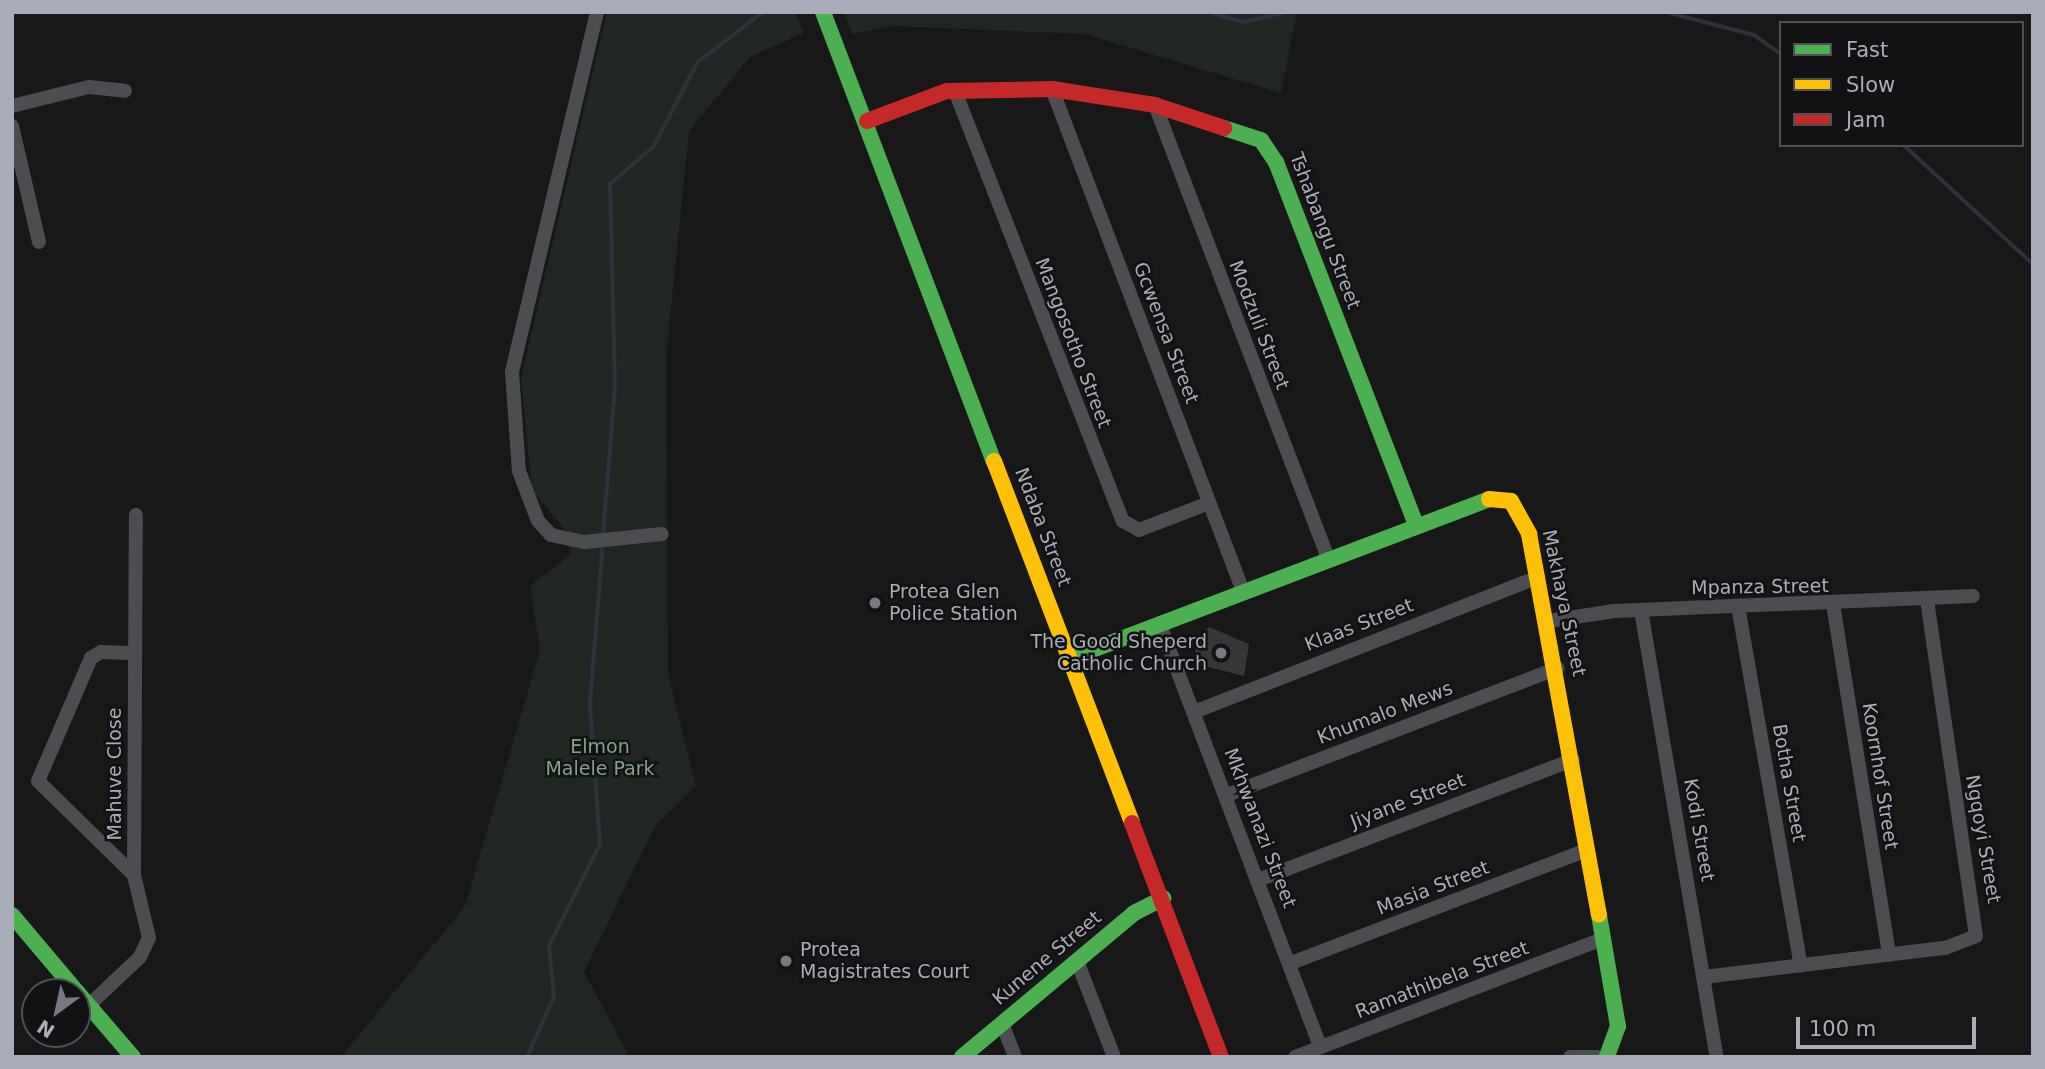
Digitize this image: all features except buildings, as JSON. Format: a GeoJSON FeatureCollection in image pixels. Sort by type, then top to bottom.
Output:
{"type":"FeatureCollection","features":[{"type":"Feature","properties":{"kind":"street"},"geometry":{"type":"LineString","coordinates":[[597,12],[512,372],[519,471],[530,503],[544,530],[585,542],[662,534]]}},
{"type":"Feature","properties":{"kind":"street","name":"Ndaba Street"},"geometry":{"type":"LineString","coordinates":[[823,12],[1163,898],[1221,1057]]}},
{"type":"Feature","properties":{"kind":"street"},"geometry":{"type":"LineString","coordinates":[[12,106],[89,87],[125,91]]}},
{"type":"Feature","properties":{"kind":"street","name":"Tshabangu Street"},"geometry":{"type":"LineString","coordinates":[[867,121],[955,90],[1052,89],[1155,105],[1247,133],[1270,149],[1416,524]]}},
{"type":"Feature","properties":{"kind":"street","name":"Gcwensa Street"},"geometry":{"type":"LineString","coordinates":[[1052,89],[1243,591]]}},
{"type":"Feature","properties":{"kind":"street","name":"Mangosotho Street"},"geometry":{"type":"LineString","coordinates":[[955,90],[1123,521],[1146,528],[1209,503]]}},
{"type":"Feature","properties":{"kind":"street","name":"Modzuli Street"},"geometry":{"type":"LineString","coordinates":[[1155,105],[1328,559]]}},
{"type":"Feature","properties":{"kind":"street"},"geometry":{"type":"LineString","coordinates":[[12,126],[39,242]]}},
{"type":"Feature","properties":{"kind":"street","name":"Makhaya Street"},"geometry":{"type":"LineString","coordinates":[[1070,658],[1487,497],[1506,498],[1526,525],[1549,621],[1618,1031],[1607,1057]]}},
{"type":"Feature","properties":{"kind":"street","name":"Mahuve Close"},"geometry":{"type":"LineString","coordinates":[[91,1003],[148,943],[134,876],[136,515]]}},
{"type":"Feature","properties":{"kind":"street","name":"Klaas Street"},"geometry":{"type":"LineString","coordinates":[[1194,712],[1539,577]]}},
{"type":"Feature","properties":{"kind":"street","name":"Mpanza Street"},"geometry":{"type":"LineString","coordinates":[[1549,621],[1641,610],[1973,596]]}},
{"type":"Feature","properties":{"kind":"street","name":"Ngqoyi Street"},"geometry":{"type":"LineString","coordinates":[[1704,977],[1965,945],[1978,928],[1927,600]]}},
{"type":"Feature","properties":{"kind":"street","name":"Koornhof Street"},"geometry":{"type":"LineString","coordinates":[[1833,604],[1889,955]]}},
{"type":"Feature","properties":{"kind":"street","name":"Botha Street"},"geometry":{"type":"LineString","coordinates":[[1738,606],[1801,966]]}},
{"type":"Feature","properties":{"kind":"street","name":"Kodi Street"},"geometry":{"type":"LineString","coordinates":[[1641,610],[1717,1057]]}},
{"type":"Feature","properties":{"kind":"street","name":"Mkhwanazi Street"},"geometry":{"type":"LineString","coordinates":[[1160,625],[1291,962],[1320,1047]]}},
{"type":"Feature","properties":{"kind":"street"},"geometry":{"type":"LineString","coordinates":[[134,876],[38,781],[91,658],[135,653]]}},
{"type":"Feature","properties":{"kind":"street","name":"Khumalo Mews"},"geometry":{"type":"LineString","coordinates":[[1227,795],[1557,668]]}},
{"type":"Feature","properties":{"kind":"street","name":"Jiyane Street"},"geometry":{"type":"LineString","coordinates":[[1258,880],[1573,760]]}},
{"type":"Feature","properties":{"kind":"street","name":"Masia Street"},"geometry":{"type":"LineString","coordinates":[[1291,962],[1587,850]]}},
{"type":"Feature","properties":{"kind":"street","name":"Kunene Street"},"geometry":{"type":"LineString","coordinates":[[962,1057],[1134,913],[1163,898]]}},
{"type":"Feature","properties":{"kind":"street"},"geometry":{"type":"LineString","coordinates":[[12,915],[65,978]]}},
{"type":"Feature","properties":{"kind":"street","name":"Ramathibela Street"},"geometry":{"type":"LineString","coordinates":[[1295,1057],[1603,939]]}},
{"type":"Feature","properties":{"kind":"street"},"geometry":{"type":"LineString","coordinates":[[1077,961],[1114,1057]]}},
{"type":"Feature","properties":{"kind":"street"},"geometry":{"type":"LineString","coordinates":[[91,1009],[133,1057]]}},
{"type":"Feature","properties":{"kind":"street"},"geometry":{"type":"LineString","coordinates":[[1002,1023],[1015,1057]]}},
{"type":"Feature","properties":{"kind":"street"},"geometry":{"type":"LineString","coordinates":[[1570,1057],[1597,1057]]}},
{"type":"Feature","properties":{"kind":"green space","name":"Elmon Malele Park"},"geometry":{"type":"Polygon","coordinates":[[[607,12],[796,12],[803,33],[750,57],[689,131],[666,356],[668,674],[696,786],[655,826],[584,972],[630,1057],[341,1057],[465,906],[540,650],[530,586],[571,554],[565,530],[532,490],[521,378],[607,12]]]}},
{"type":"Feature","properties":{"kind":"green space"},"geometry":{"type":"Polygon","coordinates":[[[844,12],[1297,12],[1281,93],[1085,34],[891,26],[852,34],[844,12]]]}},
{"type":"Feature","properties":{"kind":"waterway"},"geometry":{"type":"LineString","coordinates":[[603,535],[615,387],[610,184],[654,146],[697,63],[763,12]]}},
{"type":"Feature","properties":{"kind":"waterway"},"geometry":{"type":"LineString","coordinates":[[1209,12],[1244,22],[1287,12]]}},
{"type":"Feature","properties":{"kind":"waterway"},"geometry":{"type":"LineString","coordinates":[[1666,12],[1754,35],[1779,53]]}},
{"type":"Feature","properties":{"kind":"waterway"},"geometry":{"type":"LineString","coordinates":[[1906,147],[2033,264]]}},
{"type":"Feature","properties":{"kind":"waterway"},"geometry":{"type":"LineString","coordinates":[[527,1057],[554,997],[549,946],[600,844],[590,703],[603,543]]}},
{"type":"Feature","properties":{"kind":"traffic: fast"},"geometry":{"type":"LineString","coordinates":[[823,12],[994,461]]}},
{"type":"Feature","properties":{"kind":"traffic: fast"},"geometry":{"type":"LineString","coordinates":[[1224,128],[1261,140],[1276,162],[1416,524]]}},
{"type":"Feature","properties":{"kind":"traffic: fast"},"geometry":{"type":"LineString","coordinates":[[1071,658],[1489,499]]}},
{"type":"Feature","properties":{"kind":"traffic: fast"},"geometry":{"type":"LineString","coordinates":[[962,1057],[1134,913],[1163,898]]}},
{"type":"Feature","properties":{"kind":"traffic: fast"},"geometry":{"type":"LineString","coordinates":[[12,915],[65,978]]}},
{"type":"Feature","properties":{"kind":"traffic: fast"},"geometry":{"type":"LineString","coordinates":[[1599,915],[1618,1026],[1607,1057]]}},
{"type":"Feature","properties":{"kind":"traffic: fast"},"geometry":{"type":"LineString","coordinates":[[91,1008],[133,1057]]}},
{"type":"Feature","properties":{"kind":"traffic: slow"},"geometry":{"type":"LineString","coordinates":[[994,461],[1132,823]]}},
{"type":"Feature","properties":{"kind":"traffic: slow"},"geometry":{"type":"LineString","coordinates":[[1489,499],[1511,501],[1529,534],[1599,915]]}},
{"type":"Feature","properties":{"kind":"traffic: jam"},"geometry":{"type":"LineString","coordinates":[[867,121],[947,91],[1052,89],[1155,105],[1224,128]]}},
{"type":"Feature","properties":{"kind":"traffic: jam"},"geometry":{"type":"LineString","coordinates":[[1132,823],[1221,1057]]}},
{"type":"Feature","properties":{"kind":"place","name":"Protea Glen Police Station"},"geometry":{"type":"Point","coordinates":[875,603]}},
{"type":"Feature","properties":{"kind":"place","name":"The Good Sheperd Catholic Church"},"geometry":{"type":"Point","coordinates":[1221,653]}},
{"type":"Feature","properties":{"kind":"place","name":"Protea Magistrates Court"},"geometry":{"type":"Point","coordinates":[786,961]}}]}
